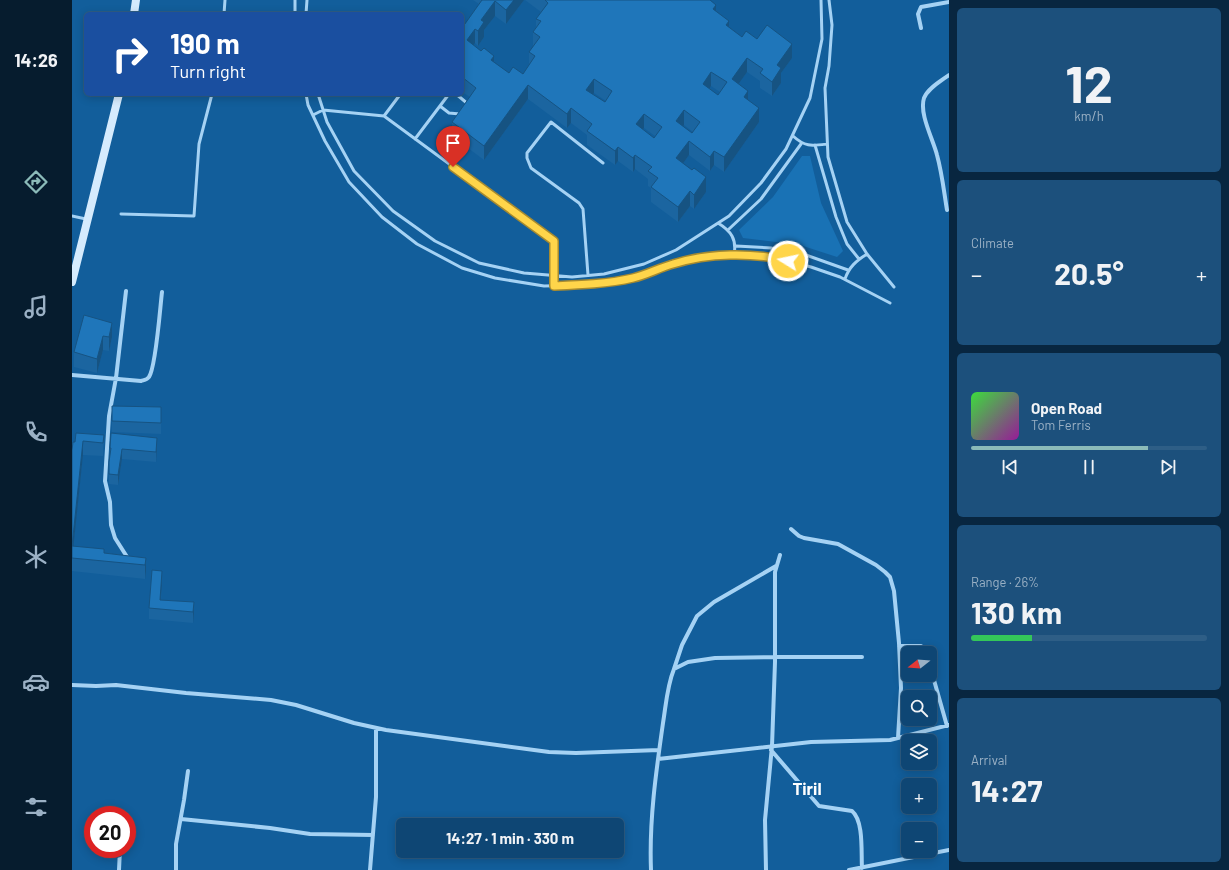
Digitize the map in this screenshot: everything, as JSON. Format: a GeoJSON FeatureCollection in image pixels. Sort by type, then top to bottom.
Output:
{"type":"FeatureCollection","features":[{"type":"Feature","properties":{"kind":"main road"},"geometry":{"type":"LineString","coordinates":[[134,12],[136,0]]}},
{"type":"Feature","properties":{"kind":"main road"},"geometry":{"type":"LineString","coordinates":[[72,282],[119,96]]}},
{"type":"Feature","properties":{"kind":"street"},"geometry":{"type":"LineString","coordinates":[[921,28],[918,14],[921,7],[949,2]]}},
{"type":"Feature","properties":{"kind":"street"},"geometry":{"type":"LineString","coordinates":[[947,210],[937,156],[929,133],[923,107],[925,96],[928,92],[949,75]]}},
{"type":"Feature","properties":{"kind":"street"},"geometry":{"type":"LineString","coordinates":[[126,291],[116,378],[109,416],[105,481],[110,502],[111,525],[113,533],[132,565]]}},
{"type":"Feature","properties":{"kind":"street"},"geometry":{"type":"LineString","coordinates":[[72,375],[140,381],[146,380],[149,376],[153,360],[162,292]]}},
{"type":"Feature","properties":{"kind":"street"},"geometry":{"type":"LineString","coordinates":[[791,529],[799,536],[804,538],[838,544],[885,572],[890,578],[894,591],[899,646],[901,688],[898,738]]}},
{"type":"Feature","properties":{"kind":"street"},"geometry":{"type":"LineString","coordinates":[[766,870],[765,820],[771,748],[775,657],[775,572],[780,555]]}},
{"type":"Feature","properties":{"kind":"street"},"geometry":{"type":"LineString","coordinates":[[652,870],[651,829],[658,759],[669,685],[682,644],[697,616],[714,602],[776,566]]}},
{"type":"Feature","properties":{"kind":"street"},"geometry":{"type":"LineString","coordinates":[[674,669],[696,660],[775,657],[862,657]]}},
{"type":"Feature","properties":{"kind":"street"},"geometry":{"type":"LineString","coordinates":[[658,759],[771,748],[811,742],[869,742],[898,738],[948,726],[935,682]]}},
{"type":"Feature","properties":{"kind":"street"},"geometry":{"type":"LineString","coordinates":[[72,685],[116,685],[186,693],[271,700],[296,705],[354,724],[549,752],[576,753],[660,750]]}},
{"type":"Feature","properties":{"kind":"street"},"geometry":{"type":"LineString","coordinates":[[370,870],[376,797],[376,728]]}},
{"type":"Feature","properties":{"kind":"street"},"geometry":{"type":"LineString","coordinates":[[771,748],[819,806],[852,811],[856,814],[860,831],[862,868]]}},
{"type":"Feature","properties":{"kind":"street"},"geometry":{"type":"LineString","coordinates":[[176,870],[176,844],[188,771]]}},
{"type":"Feature","properties":{"kind":"street"},"geometry":{"type":"LineString","coordinates":[[181,819],[270,828],[310,834],[373,835]]}},
{"type":"Feature","properties":{"kind":"street"},"geometry":{"type":"LineString","coordinates":[[849,870],[949,850]]}},
{"type":"Feature","properties":{"kind":"street"},"geometry":{"type":"LineString","coordinates":[[119,870],[120,858]]}},
{"type":"Feature","properties":{"kind":"lane"},"geometry":{"type":"LineString","coordinates":[[224,12],[225,0]]}},
{"type":"Feature","properties":{"kind":"lane"},"geometry":{"type":"LineString","coordinates":[[295,0],[295,12]]}},
{"type":"Feature","properties":{"kind":"lane"},"geometry":{"type":"LineString","coordinates":[[306,12],[307,0]]}},
{"type":"Feature","properties":{"kind":"lane"},"geometry":{"type":"LineString","coordinates":[[319,96],[327,122],[354,171],[393,211],[435,241],[479,263],[524,273],[572,277],[604,274],[644,264],[676,250],[729,216],[761,183],[786,149],[810,98],[822,39],[821,0]]}},
{"type":"Feature","properties":{"kind":"lane"},"geometry":{"type":"LineString","coordinates":[[829,0],[832,25],[829,66],[825,88],[828,157],[847,222],[867,254],[894,287]]}},
{"type":"Feature","properties":{"kind":"lane"},"geometry":{"type":"LineString","coordinates":[[121,214],[194,216],[199,144],[211,96]]}},
{"type":"Feature","properties":{"kind":"lane"},"geometry":{"type":"LineString","coordinates":[[306,96],[308,105],[325,141],[349,182],[382,217],[417,244],[462,268],[495,278],[544,286],[554,286],[584,285],[633,278],[674,263],[704,257],[734,255],[776,258],[811,267],[845,279],[890,303]]}},
{"type":"Feature","properties":{"kind":"lane"},"geometry":{"type":"LineString","coordinates":[[384,116],[398,96]]}},
{"type":"Feature","properties":{"kind":"lane"},"geometry":{"type":"LineString","coordinates":[[415,139],[448,96]]}},
{"type":"Feature","properties":{"kind":"lane"},"geometry":{"type":"LineString","coordinates":[[440,106],[449,113],[460,114],[468,104],[458,96]]}},
{"type":"Feature","properties":{"kind":"lane"},"geometry":{"type":"LineString","coordinates":[[313,115],[323,110],[384,116],[554,241],[554,286]]}},
{"type":"Feature","properties":{"kind":"lane"},"geometry":{"type":"LineString","coordinates":[[588,275],[583,209],[579,203],[531,168],[527,158],[527,153],[551,122],[603,163]]}},
{"type":"Feature","properties":{"kind":"lane"},"geometry":{"type":"LineString","coordinates":[[793,136],[801,144],[827,144]]}},
{"type":"Feature","properties":{"kind":"lane"},"geometry":{"type":"LineString","coordinates":[[729,230],[761,199],[801,144]]}},
{"type":"Feature","properties":{"kind":"lane"},"geometry":{"type":"LineString","coordinates":[[815,145],[836,217],[847,244],[859,259]]}},
{"type":"Feature","properties":{"kind":"lane"},"geometry":{"type":"LineString","coordinates":[[72,216],[88,219]]}},
{"type":"Feature","properties":{"kind":"lane"},"geometry":{"type":"LineString","coordinates":[[718,223],[729,230],[736,246],[734,255]]}},
{"type":"Feature","properties":{"kind":"lane"},"geometry":{"type":"LineString","coordinates":[[736,246],[771,248],[806,255],[848,270]]}},
{"type":"Feature","properties":{"kind":"lane"},"geometry":{"type":"LineString","coordinates":[[845,279],[848,270],[859,259],[867,254]]}},
{"type":"Feature","properties":{"kind":"shaded area"},"geometry":{"type":"Polygon","coordinates":[[[802,156],[810,156],[821,203],[843,251],[837,257],[800,245],[743,238],[739,230],[773,197],[802,156]]]}},
{"type":"Feature","properties":{"kind":"building"},"geometry":{"type":"Polygon","coordinates":[[[482,0],[514,0],[506,10],[495,1],[481,20],[484,22],[478,31],[475,29],[467,40],[481,51],[484,48],[494,56],[491,60],[509,73],[513,67],[523,74],[535,56],[529,52],[540,37],[533,32],[541,21],[536,19],[548,3],[545,0],[710,0],[716,5],[713,9],[729,21],[726,25],[742,37],[746,31],[757,39],[767,25],[792,44],[777,65],[781,68],[772,82],[760,73],[763,69],[747,58],[732,79],[748,91],[744,97],[759,108],[724,157],[714,151],[710,157],[689,141],[676,158],[692,170],[694,168],[706,177],[694,195],[690,191],[678,207],[651,187],[658,178],[648,171],[652,167],[635,155],[633,158],[618,147],[615,151],[587,131],[592,124],[571,108],[567,114],[528,85],[484,146],[452,122],[476,88],[464,79],[464,25],[482,0]],[[711,72],[703,84],[718,95],[727,82],[711,72]],[[594,79],[586,90],[605,102],[612,91],[594,79]],[[684,110],[676,121],[692,133],[700,122],[684,110]],[[644,114],[636,124],[654,138],[662,127],[644,114]]]}},
{"type":"Feature","properties":{"kind":"building"},"geometry":{"type":"Polygon","coordinates":[[[84,315],[112,323],[109,337],[103,336],[97,359],[74,352],[84,315]]]}},
{"type":"Feature","properties":{"kind":"building"},"geometry":{"type":"Polygon","coordinates":[[[112,406],[161,407],[161,423],[112,421],[112,406]]]}},
{"type":"Feature","properties":{"kind":"building"},"geometry":{"type":"Polygon","coordinates":[[[76,433],[104,435],[103,443],[83,441],[72,546],[73,442],[75,442],[76,433]]]}},
{"type":"Feature","properties":{"kind":"building"},"geometry":{"type":"Polygon","coordinates":[[[111,433],[157,438],[156,452],[122,449],[118,475],[109,474],[111,433]]]}},
{"type":"Feature","properties":{"kind":"building"},"geometry":{"type":"Polygon","coordinates":[[[72,546],[104,549],[104,553],[146,558],[145,565],[72,558],[72,546]]]}},
{"type":"Feature","properties":{"kind":"building"},"geometry":{"type":"Polygon","coordinates":[[[152,570],[162,571],[160,600],[194,602],[193,612],[149,608],[152,570]]]}},
{"type":"Feature","properties":{"kind":"district","name":"Tiril"},"geometry":{"type":"Point","coordinates":[807,788]}},
{"type":"Feature","properties":{"kind":"route"},"geometry":{"type":"LineString","coordinates":[[453,167],[554,241],[554,286],[584,285],[633,278],[674,263],[704,257],[731,255],[776,258],[788,261]]}}]}
